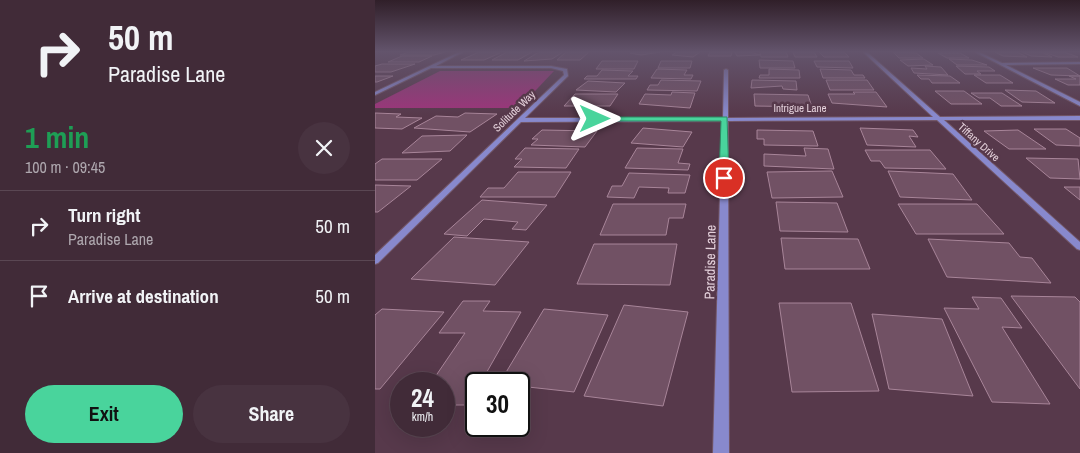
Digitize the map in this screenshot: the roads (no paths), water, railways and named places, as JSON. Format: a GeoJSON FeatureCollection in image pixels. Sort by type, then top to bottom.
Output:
{"type":"FeatureCollection","features":[{"type":"Feature","properties":{"kind":"street"},"geometry":{"type":"LineString","coordinates":[[375,94],[417,73]]}},
{"type":"Feature","properties":{"kind":"street","name":"Solitude Way"},"geometry":{"type":"LineString","coordinates":[[375,261],[566,75],[566,73]]}},
{"type":"Feature","properties":{"kind":"street","name":"Paradise Lane"},"geometry":{"type":"LineString","coordinates":[[721,453],[726,73]]}},
{"type":"Feature","properties":{"kind":"street","name":"Tiffany Drive"},"geometry":{"type":"LineString","coordinates":[[888,73],[1080,247]]}},
{"type":"Feature","properties":{"kind":"street"},"geometry":{"type":"LineString","coordinates":[[1019,73],[1080,104]]}},
{"type":"Feature","properties":{"kind":"street","name":"Intrigue Lane"},"geometry":{"type":"LineString","coordinates":[[520,120],[1080,118]]}}]}
